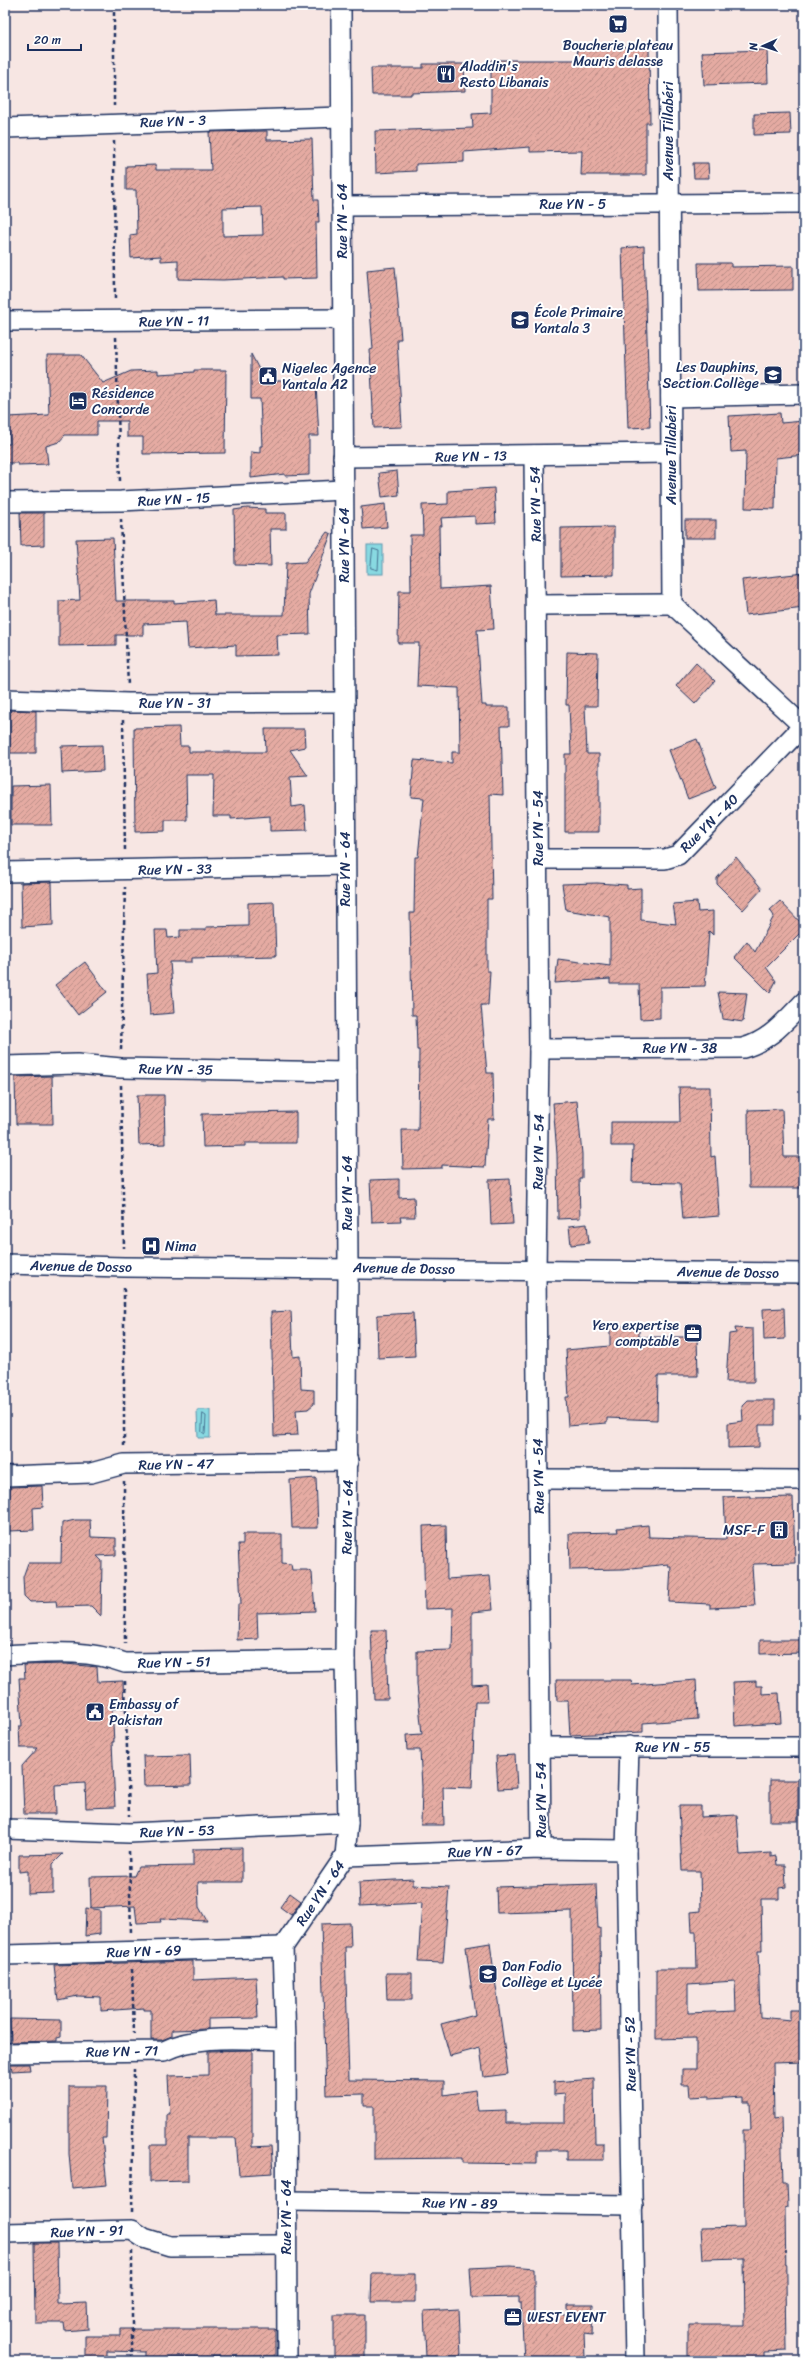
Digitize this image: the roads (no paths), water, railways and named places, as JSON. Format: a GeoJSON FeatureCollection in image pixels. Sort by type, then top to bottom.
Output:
{"type":"FeatureCollection","features":[{"type":"Feature","properties":{"kind":"street","name":"Rue YN - 64"},"geometry":{"type":"LineString","coordinates":[[287,2361],[286,2040],[283,1947],[345,1856],[348,1823],[345,1660],[348,1460],[348,1268],[341,5]]}},
{"type":"Feature","properties":{"kind":"street","name":"Avenue Tillabéri"},"geometry":{"type":"LineString","coordinates":[[668,5],[668,204],[672,604]]}},
{"type":"Feature","properties":{"kind":"street","name":"Rue YN - 3"},"geometry":{"type":"LineString","coordinates":[[5,128],[114,123],[342,117]]}},
{"type":"Feature","properties":{"kind":"street","name":"Rue YN - 5"},"geometry":{"type":"LineString","coordinates":[[342,206],[804,202]]}},
{"type":"Feature","properties":{"kind":"street","name":"Rue YN - 11"},"geometry":{"type":"LineString","coordinates":[[5,321],[116,322],[342,319]]}},
{"type":"Feature","properties":{"kind":"street"},"geometry":{"type":"LineString","coordinates":[[671,397],[804,394]]}},
{"type":"Feature","properties":{"kind":"street","name":"Rue YN - 13"},"geometry":{"type":"LineString","coordinates":[[343,457],[671,453]]}},
{"type":"Feature","properties":{"kind":"street","name":"Rue YN - 54"},"geometry":{"type":"LineString","coordinates":[[534,455],[539,1049],[536,1270],[541,1849]]}},
{"type":"Feature","properties":{"kind":"street","name":"Rue YN - 15"},"geometry":{"type":"LineString","coordinates":[[5,502],[121,501],[343,490]]}},
{"type":"Feature","properties":{"kind":"street"},"geometry":{"type":"LineString","coordinates":[[536,605],[672,604],[804,726]]}},
{"type":"Feature","properties":{"kind":"street","name":"Rue YN - 31"},"geometry":{"type":"LineString","coordinates":[[5,699],[128,703],[344,702]]}},
{"type":"Feature","properties":{"kind":"street","name":"Rue YN - 40"},"geometry":{"type":"LineString","coordinates":[[538,859],[665,859],[678,855],[804,726]]}},
{"type":"Feature","properties":{"kind":"street","name":"Rue YN - 33"},"geometry":{"type":"LineString","coordinates":[[5,872],[345,865]]}},
{"type":"Feature","properties":{"kind":"street","name":"Rue YN - 38"},"geometry":{"type":"LineString","coordinates":[[539,1049],[743,1048],[756,1045],[770,1036],[804,1002]]}},
{"type":"Feature","properties":{"kind":"street","name":"Rue YN - 35"},"geometry":{"type":"LineString","coordinates":[[5,1066],[77,1064],[121,1068],[347,1072]]}},
{"type":"Feature","properties":{"kind":"street","name":"Avenue de Dosso"},"geometry":{"type":"LineString","coordinates":[[5,1264],[124,1267],[804,1273]]}},
{"type":"Feature","properties":{"kind":"street","name":"Rue YN - 47"},"geometry":{"type":"LineString","coordinates":[[5,1476],[91,1472],[124,1464],[348,1460]]}},
{"type":"Feature","properties":{"kind":"street"},"geometry":{"type":"LineString","coordinates":[[538,1479],[804,1480]]}},
{"type":"Feature","properties":{"kind":"street","name":"Rue YN - 51"},"geometry":{"type":"LineString","coordinates":[[5,1654],[87,1652],[105,1655],[125,1663],[345,1660]]}},
{"type":"Feature","properties":{"kind":"street","name":"Rue YN - 52"},"geometry":{"type":"LineString","coordinates":[[629,1746],[626,1850],[635,2361]]}},
{"type":"Feature","properties":{"kind":"street","name":"Rue YN - 55"},"geometry":{"type":"LineString","coordinates":[[541,1747],[804,1747]]}},
{"type":"Feature","properties":{"kind":"street","name":"Rue YN - 53"},"geometry":{"type":"LineString","coordinates":[[5,1829],[129,1833],[348,1823]]}},
{"type":"Feature","properties":{"kind":"street","name":"Rue YN - 67"},"geometry":{"type":"LineString","coordinates":[[345,1856],[541,1849],[626,1850]]}},
{"type":"Feature","properties":{"kind":"street","name":"Rue YN - 69"},"geometry":{"type":"LineString","coordinates":[[5,1955],[283,1947]]}},
{"type":"Feature","properties":{"kind":"street","name":"Rue YN - 71"},"geometry":{"type":"LineString","coordinates":[[5,2052],[164,2051],[180,2043],[202,2040],[286,2040]]}},
{"type":"Feature","properties":{"kind":"street","name":"Rue YN - 89"},"geometry":{"type":"LineString","coordinates":[[287,2201],[633,2205]]}},
{"type":"Feature","properties":{"kind":"street","name":"Rue YN - 91"},"geometry":{"type":"LineString","coordinates":[[5,2233],[132,2230],[144,2238],[170,2246],[286,2245]]}},
{"type":"Feature","properties":{"kind":"water"},"geometry":{"type":"Polygon","coordinates":[[[367,545],[383,545],[383,574],[367,574],[367,545]]]}},
{"type":"Feature","properties":{"kind":"water"},"geometry":{"type":"Polygon","coordinates":[[[197,1410],[210,1410],[210,1438],[198,1438],[197,1410]]]}},
{"type":"Feature","properties":{"kind":"place","name":"Boucherie plateau Mauris delasse"},"geometry":{"type":"Point","coordinates":[618,24]}},
{"type":"Feature","properties":{"kind":"place","name":"Aladdin's Resto Libanais"},"geometry":{"type":"Point","coordinates":[446,74]}},
{"type":"Feature","properties":{"kind":"place","name":"École Primaire Yantala 3"},"geometry":{"type":"Point","coordinates":[520,320]}},
{"type":"Feature","properties":{"kind":"place","name":"Les Dauphins, Section Collège"},"geometry":{"type":"Point","coordinates":[773,375]}},
{"type":"Feature","properties":{"kind":"place","name":"Nigelec Agence Yantala A2"},"geometry":{"type":"Point","coordinates":[268,376]}},
{"type":"Feature","properties":{"kind":"place","name":"Résidence Concorde"},"geometry":{"type":"Point","coordinates":[78,401]}},
{"type":"Feature","properties":{"kind":"place","name":"Nima"},"geometry":{"type":"Point","coordinates":[151,1246]}},
{"type":"Feature","properties":{"kind":"place","name":"Yero expertise comptable"},"geometry":{"type":"Point","coordinates":[693,1333]}},
{"type":"Feature","properties":{"kind":"place","name":"MSF-F"},"geometry":{"type":"Point","coordinates":[779,1530]}},
{"type":"Feature","properties":{"kind":"place","name":"Embassy of Pakistan"},"geometry":{"type":"Point","coordinates":[95,1712]}},
{"type":"Feature","properties":{"kind":"place","name":"Dan Fodio Collège et Lycée"},"geometry":{"type":"Point","coordinates":[488,1974]}},
{"type":"Feature","properties":{"kind":"place","name":"WEST EVENT"},"geometry":{"type":"Point","coordinates":[513,2317]}}]}
